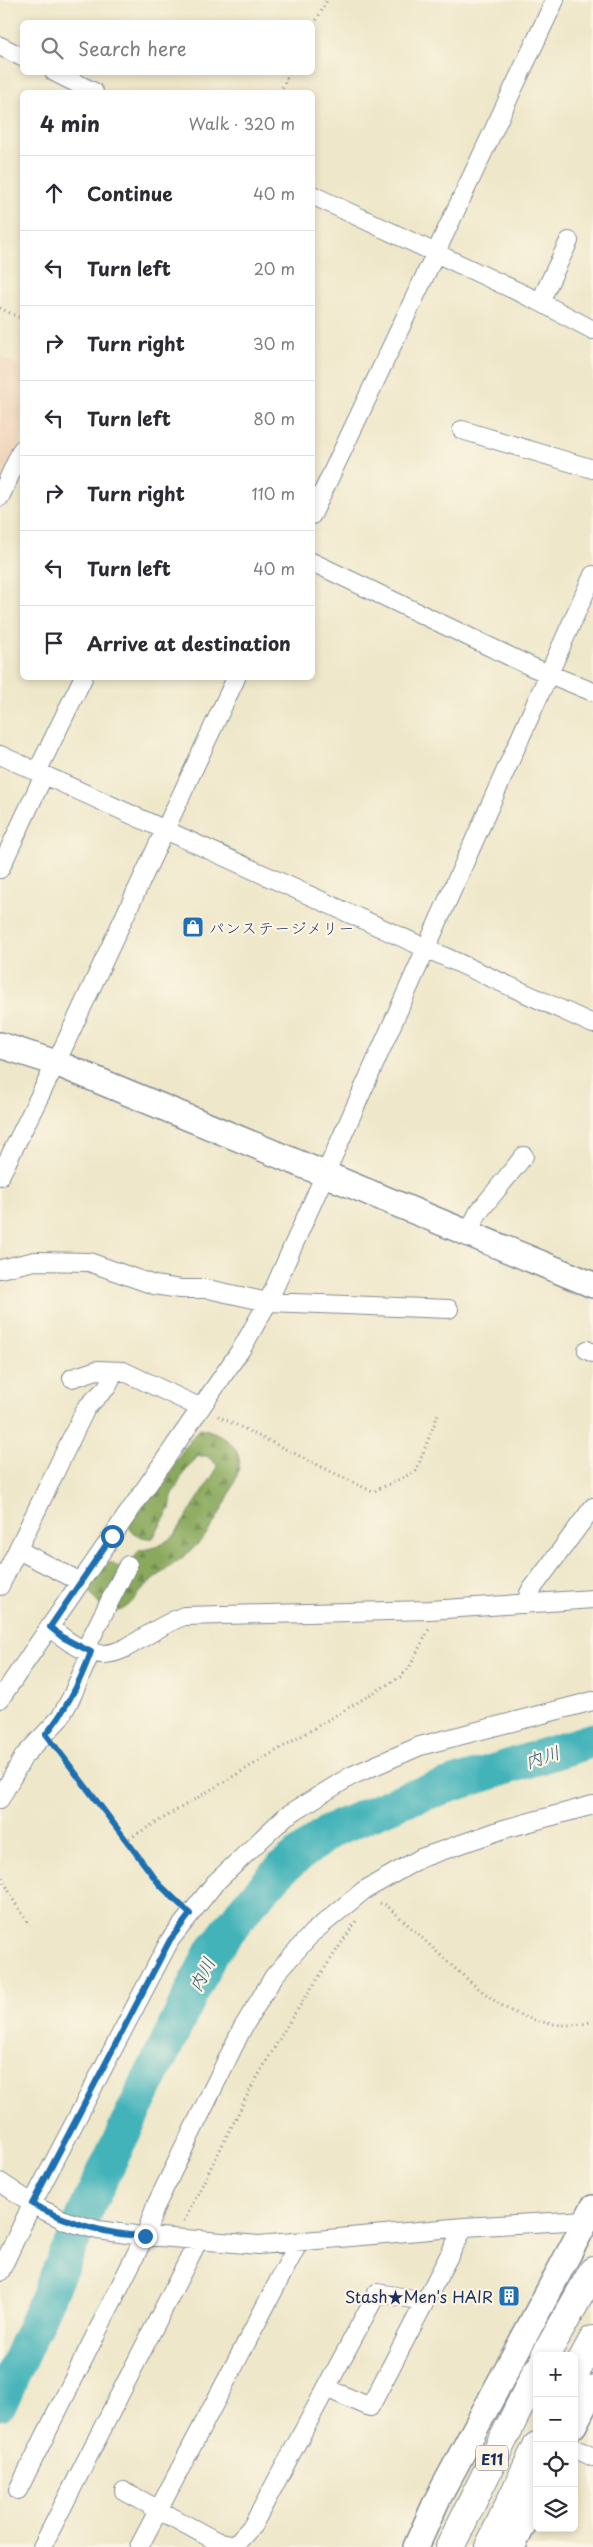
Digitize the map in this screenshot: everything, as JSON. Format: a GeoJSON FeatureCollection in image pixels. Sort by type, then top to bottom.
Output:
{"type":"FeatureCollection","features":[{"type":"Feature","properties":{"kind":"highway"},"geometry":{"type":"LineString","coordinates":[[546,2352],[593,2271]]}},
{"type":"Feature","properties":{"kind":"highway"},"geometry":{"type":"LineString","coordinates":[[578,2368],[593,2340]]}},
{"type":"Feature","properties":{"kind":"highway","name":"E11"},"geometry":{"type":"LineString","coordinates":[[450,2547],[533,2379]]}},
{"type":"Feature","properties":{"kind":"highway","name":"E11"},"geometry":{"type":"LineString","coordinates":[[489,2547],[533,2454]]}},
{"type":"Feature","properties":{"kind":"street"},"geometry":{"type":"LineString","coordinates":[[315,509],[555,0]]}},
{"type":"Feature","properties":{"kind":"street"},"geometry":{"type":"LineString","coordinates":[[0,46],[20,56]]}},
{"type":"Feature","properties":{"kind":"street"},"geometry":{"type":"LineString","coordinates":[[60,75],[90,90]]}},
{"type":"Feature","properties":{"kind":"street"},"geometry":{"type":"LineString","coordinates":[[315,196],[540,302],[593,330]]}},
{"type":"Feature","properties":{"kind":"street"},"geometry":{"type":"LineString","coordinates":[[540,302],[568,241]]}},
{"type":"Feature","properties":{"kind":"street"},"geometry":{"type":"LineString","coordinates":[[462,430],[593,469]]}},
{"type":"Feature","properties":{"kind":"street"},"geometry":{"type":"LineString","coordinates":[[0,497],[20,453]]}},
{"type":"Feature","properties":{"kind":"street"},"geometry":{"type":"LineString","coordinates":[[315,563],[550,674],[593,692]]}},
{"type":"Feature","properties":{"kind":"street"},"geometry":{"type":"LineString","coordinates":[[0,1699],[202,1408],[242,1348],[268,1302],[593,575]]}},
{"type":"Feature","properties":{"kind":"street"},"geometry":{"type":"LineString","coordinates":[[0,869],[82,680]]}},
{"type":"Feature","properties":{"kind":"street"},"geometry":{"type":"LineString","coordinates":[[1,1174],[56,1063],[235,680]]}},
{"type":"Feature","properties":{"kind":"street"},"geometry":{"type":"LineString","coordinates":[[0,755],[593,1024]]}},
{"type":"Feature","properties":{"kind":"street"},"geometry":{"type":"LineString","coordinates":[[0,1045],[56,1063],[593,1285]]}},
{"type":"Feature","properties":{"kind":"street"},"geometry":{"type":"LineString","coordinates":[[468,1233],[478,1213],[524,1156]]}},
{"type":"Feature","properties":{"kind":"street"},"geometry":{"type":"LineString","coordinates":[[0,1269],[35,1261],[89,1262],[154,1285],[181,1289],[208,1289],[268,1302],[449,1309]]}},
{"type":"Feature","properties":{"kind":"street"},"geometry":{"type":"LineString","coordinates":[[72,1378],[96,1370],[114,1372],[123,1370],[202,1408]]}},
{"type":"Feature","properties":{"kind":"street"},"geometry":{"type":"LineString","coordinates":[[0,1586],[86,1408],[107,1387],[114,1372]]}},
{"type":"Feature","properties":{"kind":"street"},"geometry":{"type":"LineString","coordinates":[[526,1604],[529,1593],[593,1507]]}},
{"type":"Feature","properties":{"kind":"street"},"geometry":{"type":"LineString","coordinates":[[18,1550],[80,1582]]}},
{"type":"Feature","properties":{"kind":"street"},"geometry":{"type":"LineString","coordinates":[[0,1799],[24,1756],[60,1718],[71,1698],[88,1651],[128,1565]]}},
{"type":"Feature","properties":{"kind":"street"},"geometry":{"type":"LineString","coordinates":[[50,1627],[62,1637],[88,1651],[114,1654],[130,1647],[160,1625],[184,1616],[430,1610],[593,1599]]}},
{"type":"Feature","properties":{"kind":"street"},"geometry":{"type":"LineString","coordinates":[[0,2272],[36,2206],[166,1948],[215,1883],[286,1816],[351,1776],[420,1746],[593,1701]]}},
{"type":"Feature","properties":{"kind":"street"},"geometry":{"type":"LineString","coordinates":[[18,2490],[242,2029],[274,1976],[312,1933],[363,1890],[421,1858],[504,1829],[593,1805]]}},
{"type":"Feature","properties":{"kind":"street"},"geometry":{"type":"LineString","coordinates":[[0,2182],[36,2206],[66,2221],[98,2230],[140,2236],[176,2237],[259,2245],[590,2214]]}},
{"type":"Feature","properties":{"kind":"street"},"geometry":{"type":"LineString","coordinates":[[416,2547],[437,2500],[590,2214]]}},
{"type":"Feature","properties":{"kind":"street"},"geometry":{"type":"LineString","coordinates":[[326,2388],[370,2407],[464,2227]]}},
{"type":"Feature","properties":{"kind":"street"},"geometry":{"type":"LineString","coordinates":[[42,2547],[199,2240]]}},
{"type":"Feature","properties":{"kind":"street"},"geometry":{"type":"LineString","coordinates":[[139,2547],[299,2242]]}},
{"type":"Feature","properties":{"kind":"street"},"geometry":{"type":"LineString","coordinates":[[124,2491],[216,2541],[234,2545],[253,2525],[377,2293],[425,2301]]}},
{"type":"Feature","properties":{"kind":"street"},"geometry":{"type":"LineString","coordinates":[[578,2417],[593,2388]]}},
{"type":"Feature","properties":{"kind":"street"},"geometry":{"type":"LineString","coordinates":[[578,2450],[593,2457]]}},
{"type":"Feature","properties":{"kind":"street"},"geometry":{"type":"LineString","coordinates":[[512,2547],[533,2506]]}},
{"type":"Feature","properties":{"kind":"path"},"geometry":{"type":"LineString","coordinates":[[315,24],[328,0]]}},
{"type":"Feature","properties":{"kind":"path"},"geometry":{"type":"LineString","coordinates":[[281,90],[288,75]]}},
{"type":"Feature","properties":{"kind":"path"},"geometry":{"type":"LineString","coordinates":[[0,308],[20,318]]}},
{"type":"Feature","properties":{"kind":"path"},"geometry":{"type":"LineString","coordinates":[[202,1408],[373,1492],[416,1471],[439,1412]]}},
{"type":"Feature","properties":{"kind":"path"},"geometry":{"type":"LineString","coordinates":[[125,1841],[400,1677],[409,1668],[430,1629],[430,1610]]}},
{"type":"Feature","properties":{"kind":"path"},"geometry":{"type":"LineString","coordinates":[[46,1734],[160,1885],[190,1914]]}},
{"type":"Feature","properties":{"kind":"path"},"geometry":{"type":"LineString","coordinates":[[0,1873],[15,1903],[30,1925]]}},
{"type":"Feature","properties":{"kind":"path"},"geometry":{"type":"LineString","coordinates":[[372,1905],[378,1902],[386,1905],[466,1977],[502,2006],[521,2015],[556,2024],[575,2024],[593,2021]]}},
{"type":"Feature","properties":{"kind":"path"},"geometry":{"type":"LineString","coordinates":[[176,2237],[250,2090],[282,2035],[362,1914]]}},
{"type":"Feature","properties":{"kind":"shaded area"},"geometry":{"type":"Polygon","coordinates":[[[0,356],[20,366],[20,441],[0,484],[0,356]]]}},
{"type":"Feature","properties":{"kind":"green space"},"geometry":{"type":"Polygon","coordinates":[[[199,1428],[224,1437],[233,1446],[239,1458],[237,1476],[220,1513],[202,1540],[149,1583],[129,1605],[115,1611],[101,1606],[88,1587],[98,1569],[105,1562],[113,1563],[118,1567],[132,1561],[139,1551],[159,1546],[174,1536],[215,1472],[217,1465],[207,1456],[198,1456],[183,1474],[172,1496],[170,1509],[153,1538],[139,1536],[128,1526],[199,1428]]]}},
{"type":"Feature","properties":{"kind":"waterway","name":"内川"},"geometry":{"type":"LineString","coordinates":[[0,2403],[94,2193],[210,1955],[242,1912],[281,1869],[330,1831],[403,1800],[593,1740]]}},
{"type":"Feature","properties":{"kind":"place","name":"パンステージメリー"},"geometry":{"type":"Point","coordinates":[193,927]}},
{"type":"Feature","properties":{"kind":"place","name":"Stash★Men's HAIR"},"geometry":{"type":"Point","coordinates":[509,2296]}},
{"type":"Feature","properties":{"kind":"route"},"geometry":{"type":"LineString","coordinates":[[112,1536],[50,1627],[74,1645],[91,1652],[84,1672],[71,1698],[60,1718],[46,1734],[160,1885],[170,1892],[190,1914],[170,1940],[32,2204],[66,2221],[98,2230],[145,2236]]}}]}
